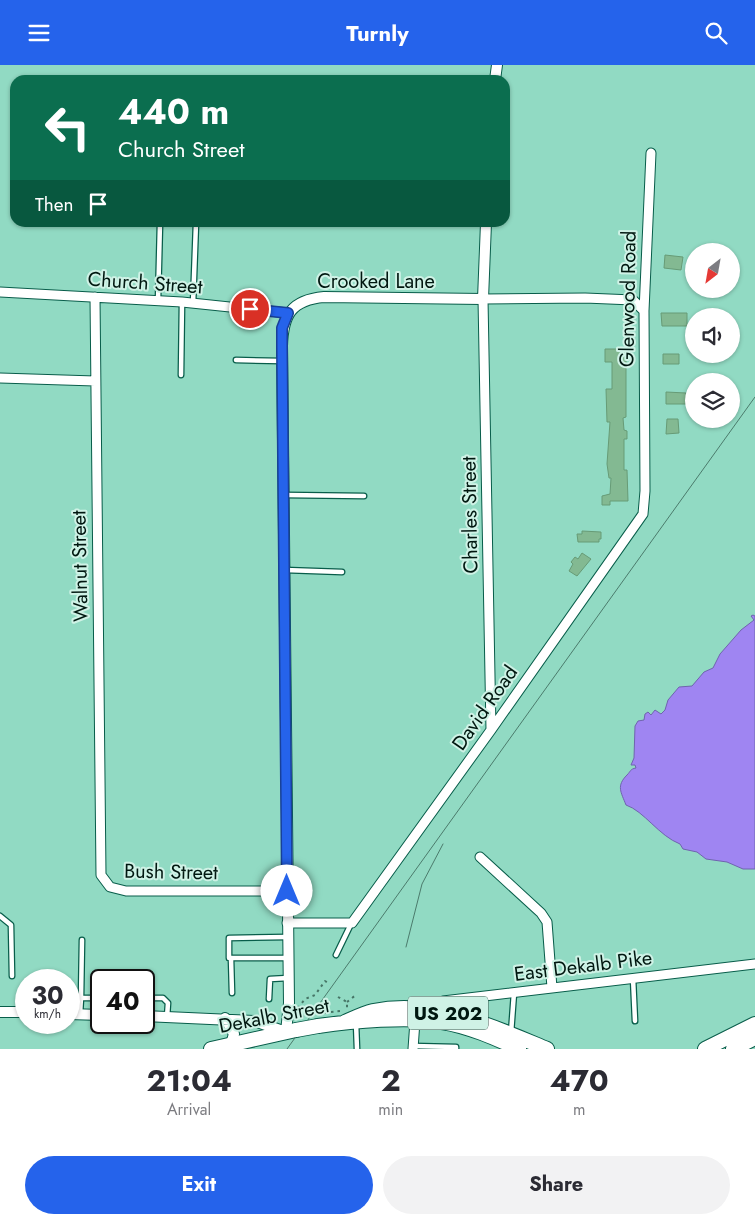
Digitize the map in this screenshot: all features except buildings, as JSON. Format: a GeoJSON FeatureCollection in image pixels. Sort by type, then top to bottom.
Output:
{"type":"FeatureCollection","features":[{"type":"Feature","properties":{"kind":"highway","name":"Dekalb Street"},"geometry":{"type":"LineString","coordinates":[[211,1049],[291,1031],[350,1022],[372,1011],[473,1019],[512,1042],[547,1049]]}},
{"type":"Feature","properties":{"kind":"highway"},"geometry":{"type":"LineString","coordinates":[[705,1049],[755,1024]]}},
{"type":"Feature","properties":{"kind":"highway"},"geometry":{"type":"LineString","coordinates":[[733,1049],[755,1038]]}},
{"type":"Feature","properties":{"kind":"street","name":"Glenwood Road"},"geometry":{"type":"LineString","coordinates":[[644,446],[644,311],[651,153]]}},
{"type":"Feature","properties":{"kind":"street"},"geometry":{"type":"LineString","coordinates":[[486,227],[483,299],[585,298],[633,300],[644,311]]}},
{"type":"Feature","properties":{"kind":"street","name":"Church Street"},"geometry":{"type":"LineString","coordinates":[[0,292],[182,302],[288,313]]}},
{"type":"Feature","properties":{"kind":"street","name":"Walnut Street"},"geometry":{"type":"LineString","coordinates":[[95,297],[102,834]]}},
{"type":"Feature","properties":{"kind":"street","name":"Crooked Lane"},"geometry":{"type":"LineString","coordinates":[[288,313],[299,303],[310,298],[483,299]]}},
{"type":"Feature","properties":{"kind":"street","name":"Charles Street"},"geometry":{"type":"LineString","coordinates":[[483,299],[491,730]]}},
{"type":"Feature","properties":{"kind":"street"},"geometry":{"type":"LineString","coordinates":[[155,1016],[254,1021],[291,1031],[287,937],[284,361],[282,328],[288,313]]}},
{"type":"Feature","properties":{"kind":"street"},"geometry":{"type":"LineString","coordinates":[[0,378],[95,381]]}},
{"type":"Feature","properties":{"kind":"street","name":"David Road"},"geometry":{"type":"LineString","coordinates":[[352,923],[643,514],[645,491],[644,446]]}},
{"type":"Feature","properties":{"kind":"street","name":"Bush Street"},"geometry":{"type":"LineString","coordinates":[[102,834],[101,875],[106,883],[115,890],[287,891]]}},
{"type":"Feature","properties":{"kind":"street"},"geometry":{"type":"LineString","coordinates":[[480,857],[541,913],[547,921],[552,988]]}},
{"type":"Feature","properties":{"kind":"street"},"geometry":{"type":"LineString","coordinates":[[287,923],[337,925],[352,923]]}},
{"type":"Feature","properties":{"kind":"street","name":"East Dekalb Pike"},"geometry":{"type":"LineString","coordinates":[[415,1013],[443,1001],[755,964]]}},
{"type":"Feature","properties":{"kind":"street"},"geometry":{"type":"LineString","coordinates":[[0,1012],[15,1013]]}},
{"type":"Feature","properties":{"kind":"street"},"geometry":{"type":"LineString","coordinates":[[413,1047],[415,1013]]}},
{"type":"Feature","properties":{"kind":"street"},"geometry":{"type":"LineString","coordinates":[[80,1014],[90,1014]]}},
{"type":"Feature","properties":{"kind":"street"},"geometry":{"type":"LineString","coordinates":[[225,1019],[234,1033],[232,1044]]}},
{"type":"Feature","properties":{"kind":"lane"},"geometry":{"type":"LineString","coordinates":[[158,301],[160,227]]}},
{"type":"Feature","properties":{"kind":"lane"},"geometry":{"type":"LineString","coordinates":[[193,304],[196,227]]}},
{"type":"Feature","properties":{"kind":"lane"},"geometry":{"type":"LineString","coordinates":[[181,375],[182,302]]}},
{"type":"Feature","properties":{"kind":"lane"},"geometry":{"type":"LineString","coordinates":[[236,360],[284,361]]}},
{"type":"Feature","properties":{"kind":"lane"},"geometry":{"type":"LineString","coordinates":[[284,495],[364,496]]}},
{"type":"Feature","properties":{"kind":"lane"},"geometry":{"type":"LineString","coordinates":[[285,570],[342,572]]}},
{"type":"Feature","properties":{"kind":"lane"},"geometry":{"type":"LineString","coordinates":[[0,916],[10,925],[12,976]]}},
{"type":"Feature","properties":{"kind":"lane"},"geometry":{"type":"LineString","coordinates":[[336,955],[352,923]]}},
{"type":"Feature","properties":{"kind":"lane"},"geometry":{"type":"LineString","coordinates":[[232,993],[229,937],[287,937]]}},
{"type":"Feature","properties":{"kind":"lane"},"geometry":{"type":"LineString","coordinates":[[80,1014],[82,940]]}},
{"type":"Feature","properties":{"kind":"lane"},"geometry":{"type":"LineString","coordinates":[[231,958],[288,958]]}},
{"type":"Feature","properties":{"kind":"lane"},"geometry":{"type":"LineString","coordinates":[[268,999],[270,979],[288,978]]}},
{"type":"Feature","properties":{"kind":"lane"},"geometry":{"type":"LineString","coordinates":[[633,978],[634,1021]]}},
{"type":"Feature","properties":{"kind":"lane"},"geometry":{"type":"LineString","coordinates":[[512,1042],[514,993]]}},
{"type":"Feature","properties":{"kind":"lane"},"geometry":{"type":"LineString","coordinates":[[81,997],[90,997]]}},
{"type":"Feature","properties":{"kind":"lane"},"geometry":{"type":"LineString","coordinates":[[155,998],[163,998],[168,1003],[167,1017]]}},
{"type":"Feature","properties":{"kind":"lane"},"geometry":{"type":"LineString","coordinates":[[350,1022],[357,1049]]}},
{"type":"Feature","properties":{"kind":"lane"},"geometry":{"type":"LineString","coordinates":[[413,1047],[456,1047],[456,1049]]}},
{"type":"Feature","properties":{"kind":"path"},"geometry":{"type":"LineString","coordinates":[[305,1017],[300,1016],[296,1011],[305,999],[315,995],[325,981],[330,984]]}},
{"type":"Feature","properties":{"kind":"path"},"geometry":{"type":"LineString","coordinates":[[347,1002],[357,994]]}},
{"type":"Feature","properties":{"kind":"path"},"geometry":{"type":"LineString","coordinates":[[338,997],[347,1002]]}},
{"type":"Feature","properties":{"kind":"path"},"geometry":{"type":"LineString","coordinates":[[331,1012],[347,1010],[347,1002]]}},
{"type":"Feature","properties":{"kind":"shaded area"},"geometry":{"type":"Polygon","coordinates":[[[751,616],[755,616],[755,869],[743,869],[727,862],[706,859],[697,852],[683,849],[680,844],[665,835],[633,808],[626,805],[621,793],[621,786],[631,770],[636,768],[635,765],[631,765],[634,758],[635,726],[638,721],[644,720],[645,714],[648,712],[651,715],[655,710],[661,714],[665,710],[668,700],[679,687],[692,686],[704,672],[713,668],[720,654],[741,630],[754,620],[751,616]]]}},
{"type":"Feature","properties":{"kind":"tram line"},"geometry":{"type":"LineString","coordinates":[[287,1049],[755,397]]}},
{"type":"Feature","properties":{"kind":"tram line"},"geometry":{"type":"LineString","coordinates":[[406,947],[422,884],[443,844]]}},
{"type":"Feature","properties":{"kind":"route"},"geometry":{"type":"LineString","coordinates":[[250,309],[288,313],[282,328],[284,361],[287,891]]}}]}
